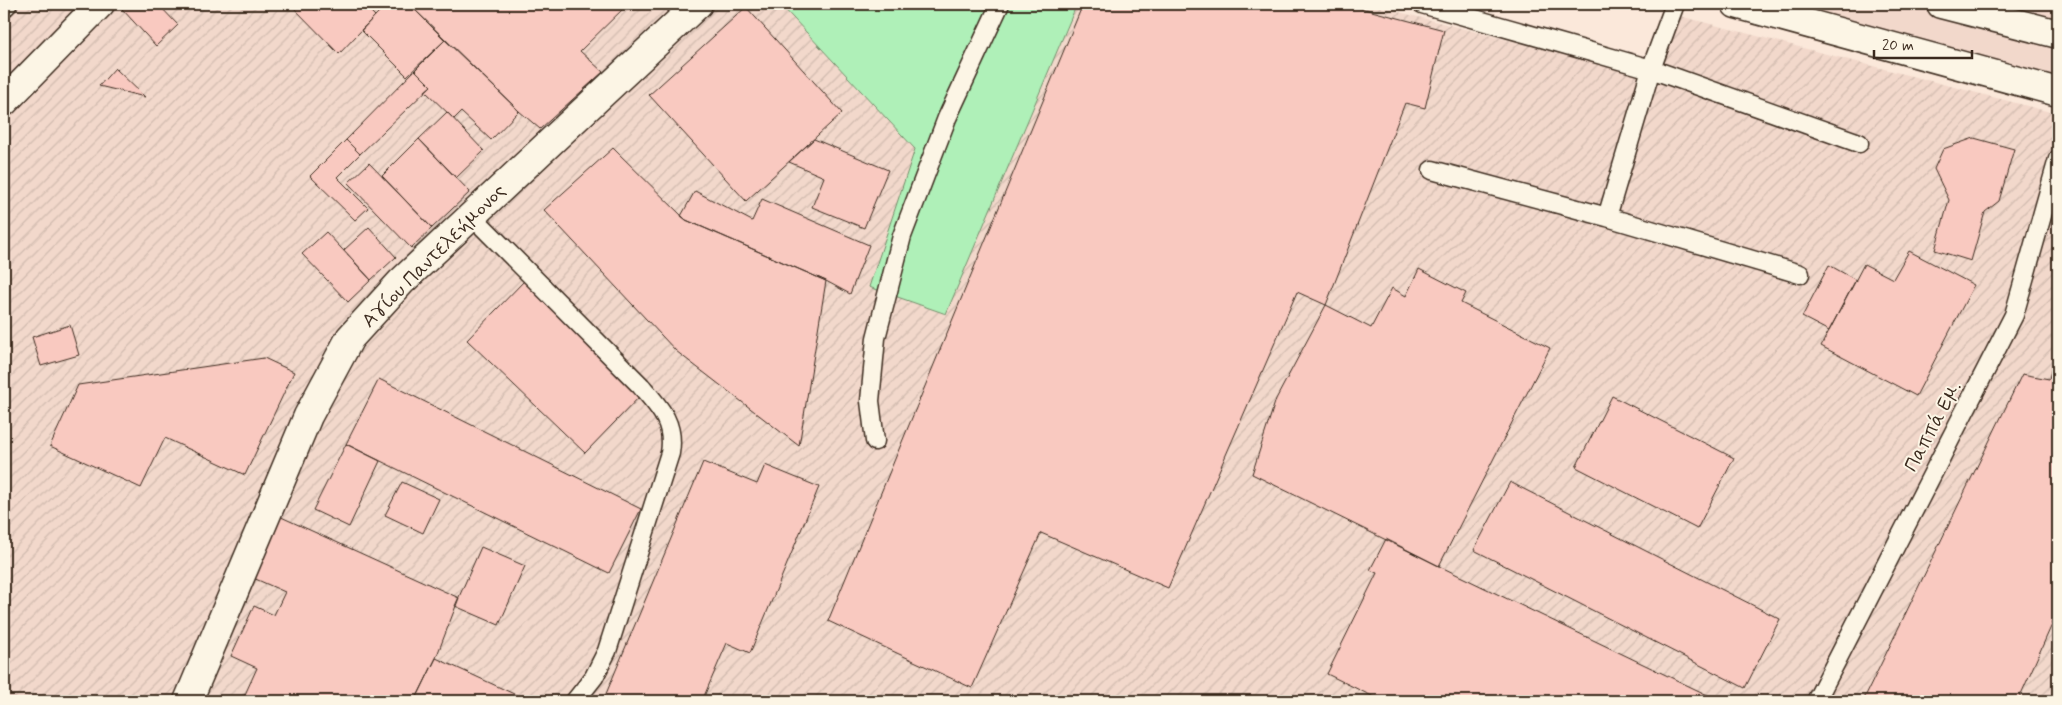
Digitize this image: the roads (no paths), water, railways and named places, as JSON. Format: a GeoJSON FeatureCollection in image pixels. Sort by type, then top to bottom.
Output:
{"type":"FeatureCollection","features":[{"type":"Feature","properties":{"kind":"street"},"geometry":{"type":"LineString","coordinates":[[4,102],[100,4]]}},
{"type":"Feature","properties":{"kind":"street","name":"Αγίου Παντελεήμονος"},"geometry":{"type":"LineString","coordinates":[[188,701],[308,416],[350,338],[401,282],[698,4]]}},
{"type":"Feature","properties":{"kind":"street"},"geometry":{"type":"LineString","coordinates":[[1736,4],[2058,92]]}},
{"type":"Feature","properties":{"kind":"street"},"geometry":{"type":"LineString","coordinates":[[1941,4],[2058,34]]}},
{"type":"Feature","properties":{"kind":"lane"},"geometry":{"type":"LineString","coordinates":[[4,8],[8,4]]}},
{"type":"Feature","properties":{"kind":"lane"},"geometry":{"type":"LineString","coordinates":[[875,441],[870,401],[876,338],[902,236],[947,118],[1000,4]]}},
{"type":"Feature","properties":{"kind":"lane"},"geometry":{"type":"LineString","coordinates":[[1422,4],[1651,69],[1859,143]]}},
{"type":"Feature","properties":{"kind":"lane"},"geometry":{"type":"LineString","coordinates":[[1607,217],[1651,69],[1675,4]]}},
{"type":"Feature","properties":{"kind":"lane","name":"Παππά Εμ."},"geometry":{"type":"LineString","coordinates":[[1816,701],[2014,315],[2058,159]]}},
{"type":"Feature","properties":{"kind":"lane"},"geometry":{"type":"LineString","coordinates":[[1432,170],[1607,217],[1800,274]]}},
{"type":"Feature","properties":{"kind":"lane"},"geometry":{"type":"LineString","coordinates":[[471,215],[642,386],[664,413],[671,433],[670,453],[612,638],[594,677],[575,701]]}}]}
